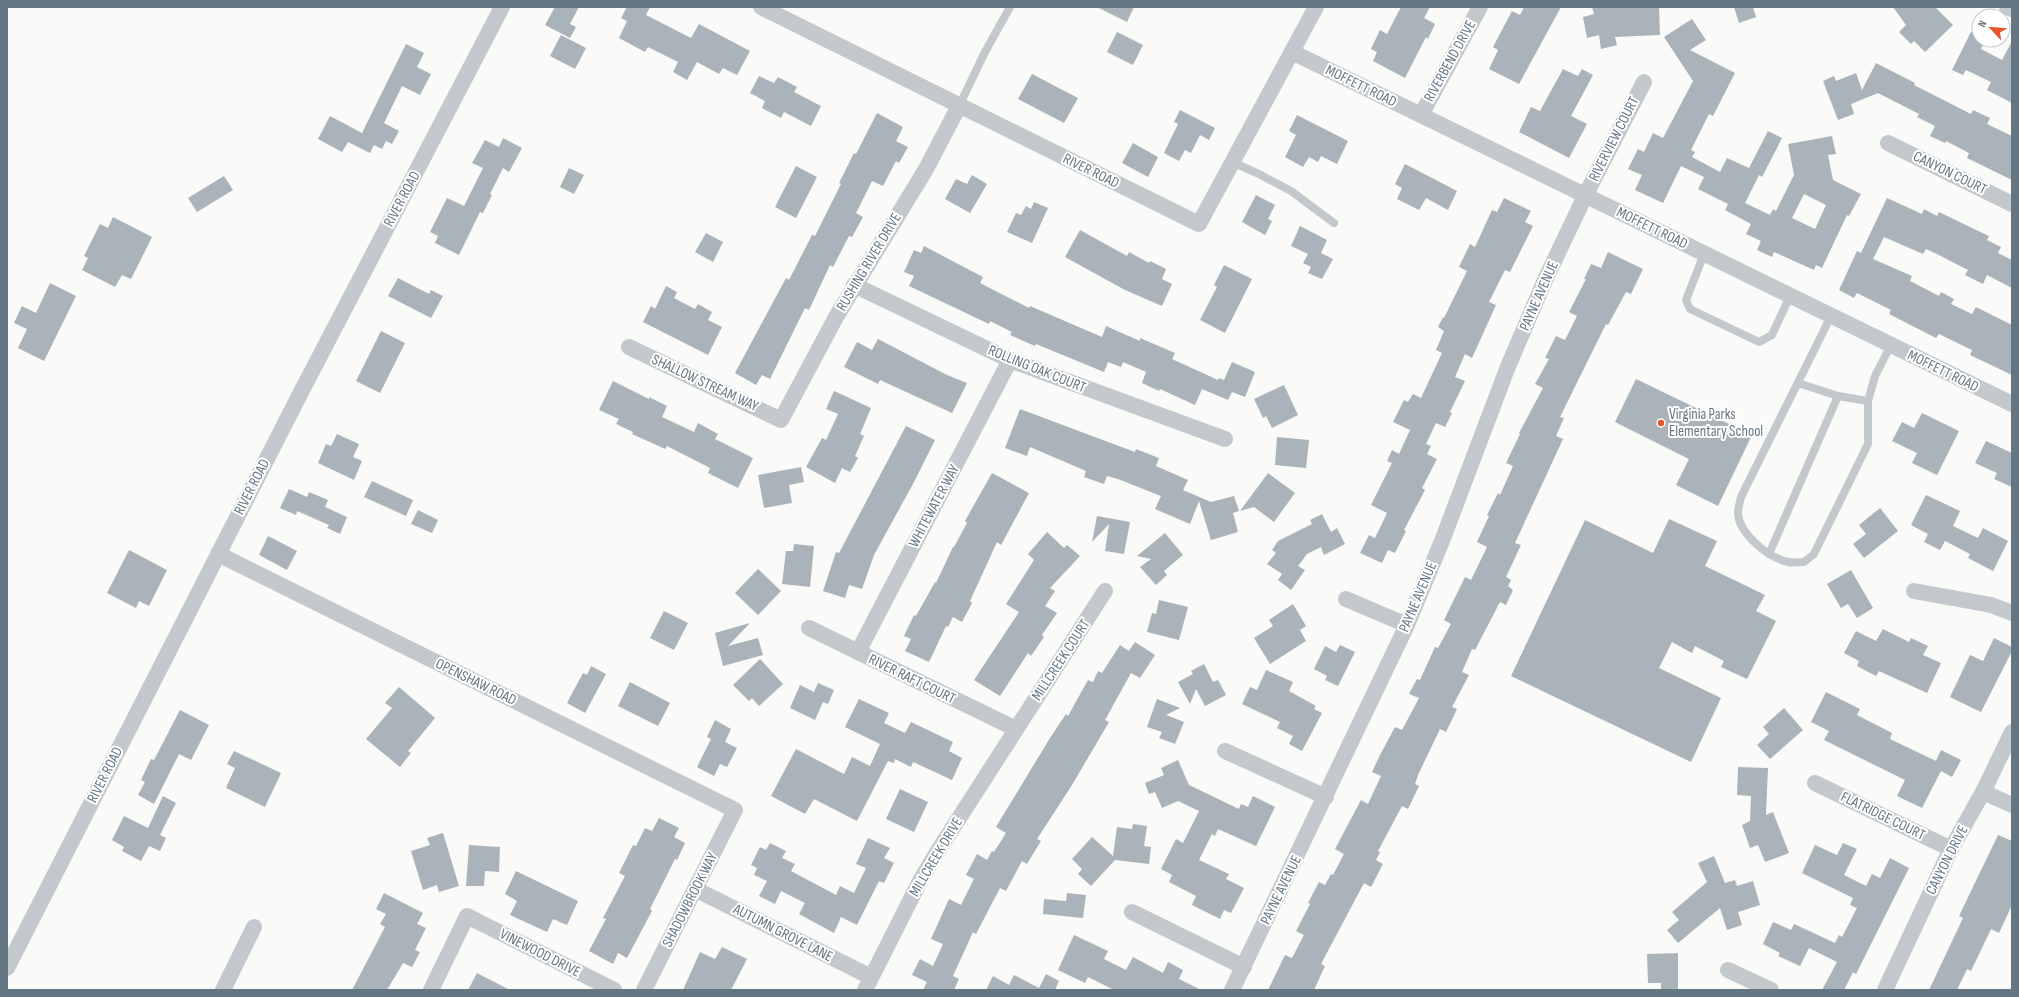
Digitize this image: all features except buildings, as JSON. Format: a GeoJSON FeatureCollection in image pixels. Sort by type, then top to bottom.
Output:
{"type":"FeatureCollection","features":[{"type":"Feature","properties":{"kind":"street","name":"RIVER ROAD"},"geometry":{"type":"LineString","coordinates":[[7,968],[218,554],[502,7]]}},
{"type":"Feature","properties":{"kind":"street","name":"RIVER ROAD"},"geometry":{"type":"LineString","coordinates":[[761,7],[1199,224],[1316,7]]}},
{"type":"Feature","properties":{"kind":"street","name":"RIVERBEND DRIVE"},"geometry":{"type":"LineString","coordinates":[[1421,115],[1480,7]]}},
{"type":"Feature","properties":{"kind":"street"},"geometry":{"type":"LineString","coordinates":[[2007,7],[2012,9]]}},
{"type":"Feature","properties":{"kind":"street","name":"MOFFETT ROAD"},"geometry":{"type":"LineString","coordinates":[[1292,52],[2012,404]]}},
{"type":"Feature","properties":{"kind":"street","name":"RIVERVIEW COURT"},"geometry":{"type":"LineString","coordinates":[[1585,196],[1644,82]]}},
{"type":"Feature","properties":{"kind":"street","name":"RUSHING RIVER DRIVE"},"geometry":{"type":"LineString","coordinates":[[781,420],[854,285],[926,169],[959,106]]}},
{"type":"Feature","properties":{"kind":"street","name":"CANYON COURT"},"geometry":{"type":"LineString","coordinates":[[1888,143],[2012,204]]}},
{"type":"Feature","properties":{"kind":"street","name":"PAYNE AVENUE"},"geometry":{"type":"LineString","coordinates":[[1232,990],[1326,797],[1407,625],[1442,541],[1507,369],[1545,280],[1585,196]]}},
{"type":"Feature","properties":{"kind":"street","name":"ROLLING OAK COURT"},"geometry":{"type":"LineString","coordinates":[[854,285],[1010,360],[1225,439]]}},
{"type":"Feature","properties":{"kind":"street","name":"SHALLOW STREAM WAY"},"geometry":{"type":"LineString","coordinates":[[629,347],[781,420]]}},
{"type":"Feature","properties":{"kind":"street","name":"WHITEWATER WAY"},"geometry":{"type":"LineString","coordinates":[[858,652],[1010,360]]}},
{"type":"Feature","properties":{"kind":"street","name":"OPENSHAW ROAD"},"geometry":{"type":"LineString","coordinates":[[218,554],[735,810]]}},
{"type":"Feature","properties":{"kind":"street"},"geometry":{"type":"LineString","coordinates":[[1914,591],[1991,605],[2012,613]]}},
{"type":"Feature","properties":{"kind":"street","name":"MILLCREEK COURT"},"geometry":{"type":"LineString","coordinates":[[1016,729],[1105,592]]}},
{"type":"Feature","properties":{"kind":"street"},"geometry":{"type":"LineString","coordinates":[[1346,599],[1407,625]]}},
{"type":"Feature","properties":{"kind":"street","name":"RIVER RAFT COURT"},"geometry":{"type":"LineString","coordinates":[[809,628],[1016,729]]}},
{"type":"Feature","properties":{"kind":"street","name":"MILLCREEK DRIVE"},"geometry":{"type":"LineString","coordinates":[[868,984],[920,881],[1016,729]]}},
{"type":"Feature","properties":{"kind":"street","name":"CANYON DRIVE"},"geometry":{"type":"LineString","coordinates":[[1885,990],[1951,849],[1983,792],[2012,732]]}},
{"type":"Feature","properties":{"kind":"street"},"geometry":{"type":"LineString","coordinates":[[1225,751],[1326,797]]}},
{"type":"Feature","properties":{"kind":"street","name":"FLATRIDGE COURT"},"geometry":{"type":"LineString","coordinates":[[1815,783],[1951,849]]}},
{"type":"Feature","properties":{"kind":"street"},"geometry":{"type":"LineString","coordinates":[[1983,792],[2012,805]]}},
{"type":"Feature","properties":{"kind":"street","name":"SHADOWBROOK WAY"},"geometry":{"type":"LineString","coordinates":[[644,990],[735,810]]}},
{"type":"Feature","properties":{"kind":"street","name":"AUTUMN GROVE LANE"},"geometry":{"type":"LineString","coordinates":[[695,889],[868,984]]}},
{"type":"Feature","properties":{"kind":"street"},"geometry":{"type":"LineString","coordinates":[[1132,912],[1244,967]]}},
{"type":"Feature","properties":{"kind":"street","name":"VINEWOOD DRIVE"},"geometry":{"type":"LineString","coordinates":[[431,990],[466,916],[614,990]]}},
{"type":"Feature","properties":{"kind":"street"},"geometry":{"type":"LineString","coordinates":[[223,990],[254,927]]}},
{"type":"Feature","properties":{"kind":"street"},"geometry":{"type":"LineString","coordinates":[[1728,970],[1771,990]]}},
{"type":"Feature","properties":{"kind":"lane"},"geometry":{"type":"LineString","coordinates":[[959,106],[985,52],[1010,7]]}},
{"type":"Feature","properties":{"kind":"lane"},"geometry":{"type":"LineString","coordinates":[[1232,162],[1291,191],[1334,223]]}},
{"type":"Feature","properties":{"kind":"lane"},"geometry":{"type":"LineString","coordinates":[[1704,254],[1686,300],[1690,309],[1747,337],[1759,342],[1772,335],[1790,296]]}},
{"type":"Feature","properties":{"kind":"lane"},"geometry":{"type":"LineString","coordinates":[[1831,316],[1741,497],[1738,514],[1745,531],[1754,542],[1769,554],[1788,562],[1804,562],[1814,554],[1868,444],[1868,401],[1875,376],[1890,345]]}},
{"type":"Feature","properties":{"kind":"lane"},"geometry":{"type":"LineString","coordinates":[[1798,383],[1838,396],[1868,401]]}},
{"type":"Feature","properties":{"kind":"lane"},"geometry":{"type":"LineString","coordinates":[[1769,554],[1838,396]]}},
{"type":"Feature","properties":{"kind":"place","name":"Virginia Parks Elementary School"},"geometry":{"type":"Point","coordinates":[1661,423]}}]}
